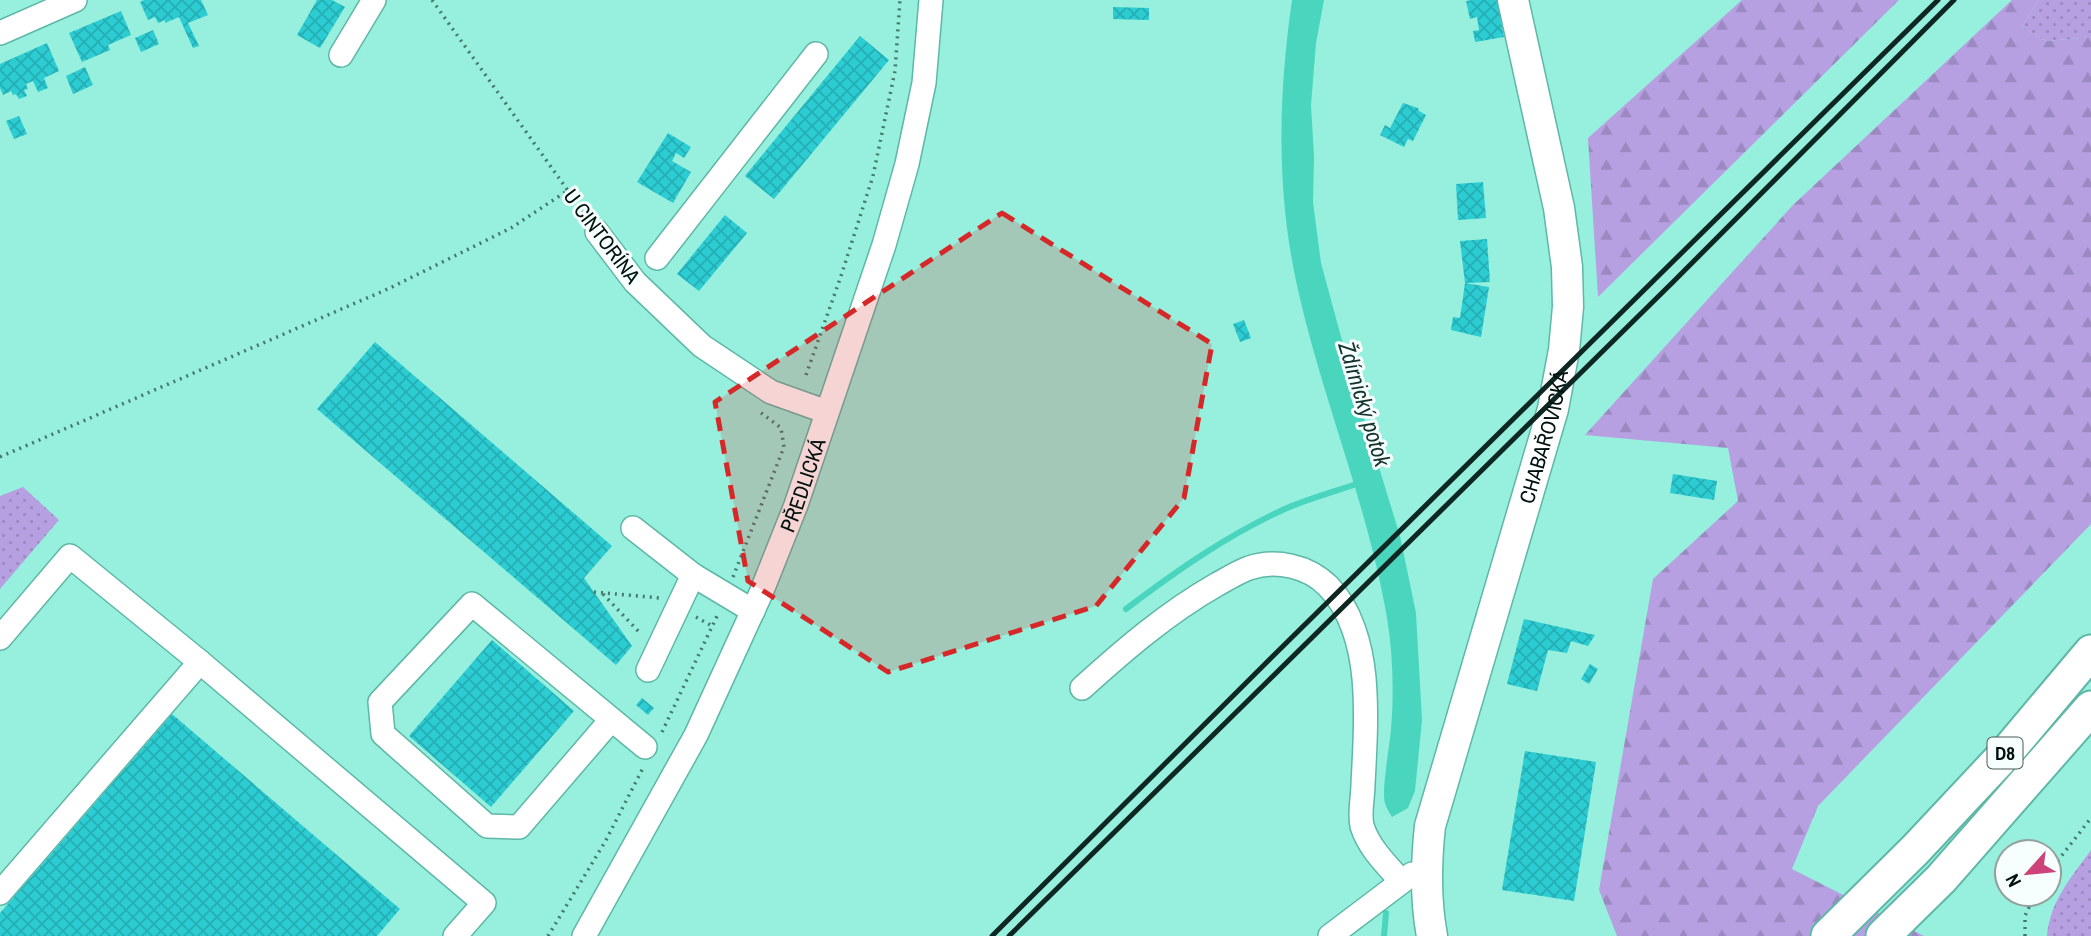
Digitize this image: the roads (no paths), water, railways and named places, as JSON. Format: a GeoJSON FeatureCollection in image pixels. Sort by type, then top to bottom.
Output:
{"type":"FeatureCollection","features":[{"type":"Feature","properties":{"kind":"highway","name":"D8"},"geometry":{"type":"LineString","coordinates":[[1828,936],[1915,850],[2006,753],[2091,652]]}},
{"type":"Feature","properties":{"kind":"highway","name":"D8"},"geometry":{"type":"LineString","coordinates":[[1883,936],[1941,879],[2091,708]]}},
{"type":"Feature","properties":{"kind":"main road","name":"CHABAŘOVICKÁ"},"geometry":{"type":"LineString","coordinates":[[1432,936],[1426,864],[1430,826],[1549,420],[1563,351],[1568,307],[1567,267],[1559,208],[1513,0]]}},
{"type":"Feature","properties":{"kind":"street"},"geometry":{"type":"LineString","coordinates":[[0,33],[75,0]]}},
{"type":"Feature","properties":{"kind":"street"},"geometry":{"type":"LineString","coordinates":[[341,55],[374,0]]}},
{"type":"Feature","properties":{"kind":"street","name":"PŘEDLICKÁ"},"geometry":{"type":"LineString","coordinates":[[584,936],[696,735],[753,611],[796,505],[884,245],[906,164],[924,83],[931,0]]}},
{"type":"Feature","properties":{"kind":"street"},"geometry":{"type":"LineString","coordinates":[[657,258],[816,54]]}},
{"type":"Feature","properties":{"kind":"street","name":"U CINTORÍNA"},"geometry":{"type":"LineString","coordinates":[[597,232],[635,282],[702,346],[771,392],[827,412]]}},
{"type":"Feature","properties":{"kind":"street"},"geometry":{"type":"LineString","coordinates":[[634,528],[693,575],[753,611]]}},
{"type":"Feature","properties":{"kind":"street"},"geometry":{"type":"LineString","coordinates":[[0,638],[70,556],[200,662],[484,903],[455,936]]}},
{"type":"Feature","properties":{"kind":"street"},"geometry":{"type":"LineString","coordinates":[[1082,688],[1137,639],[1197,596],[1251,567],[1290,565],[1321,579],[1335,593],[1351,623],[1364,674],[1366,711],[1361,822],[1368,842],[1401,881]]}},
{"type":"Feature","properties":{"kind":"street"},"geometry":{"type":"LineString","coordinates":[[648,670],[693,575]]}},
{"type":"Feature","properties":{"kind":"street"},"geometry":{"type":"LineString","coordinates":[[611,720],[519,827],[487,826],[383,734],[380,702],[472,604],[611,720],[650,749]]}},
{"type":"Feature","properties":{"kind":"street"},"geometry":{"type":"LineString","coordinates":[[0,893],[200,662]]}},
{"type":"Feature","properties":{"kind":"street"},"geometry":{"type":"LineString","coordinates":[[1330,936],[1426,864]]}},
{"type":"Feature","properties":{"kind":"waterway"},"geometry":{"type":"LineString","coordinates":[[1126,609],[1184,567],[1244,529],[1287,508],[1360,483]]}},
{"type":"Feature","properties":{"kind":"waterway","name":"Ždírnický potok"},"geometry":{"type":"LineString","coordinates":[[1384,936],[1386,913]]}},
{"type":"Feature","properties":{"kind":"railway"},"geometry":{"type":"LineString","coordinates":[[992,936],[1938,0]]}},
{"type":"Feature","properties":{"kind":"railway"},"geometry":{"type":"LineString","coordinates":[[1009,936],[1673,282],[1954,0]]}}]}
